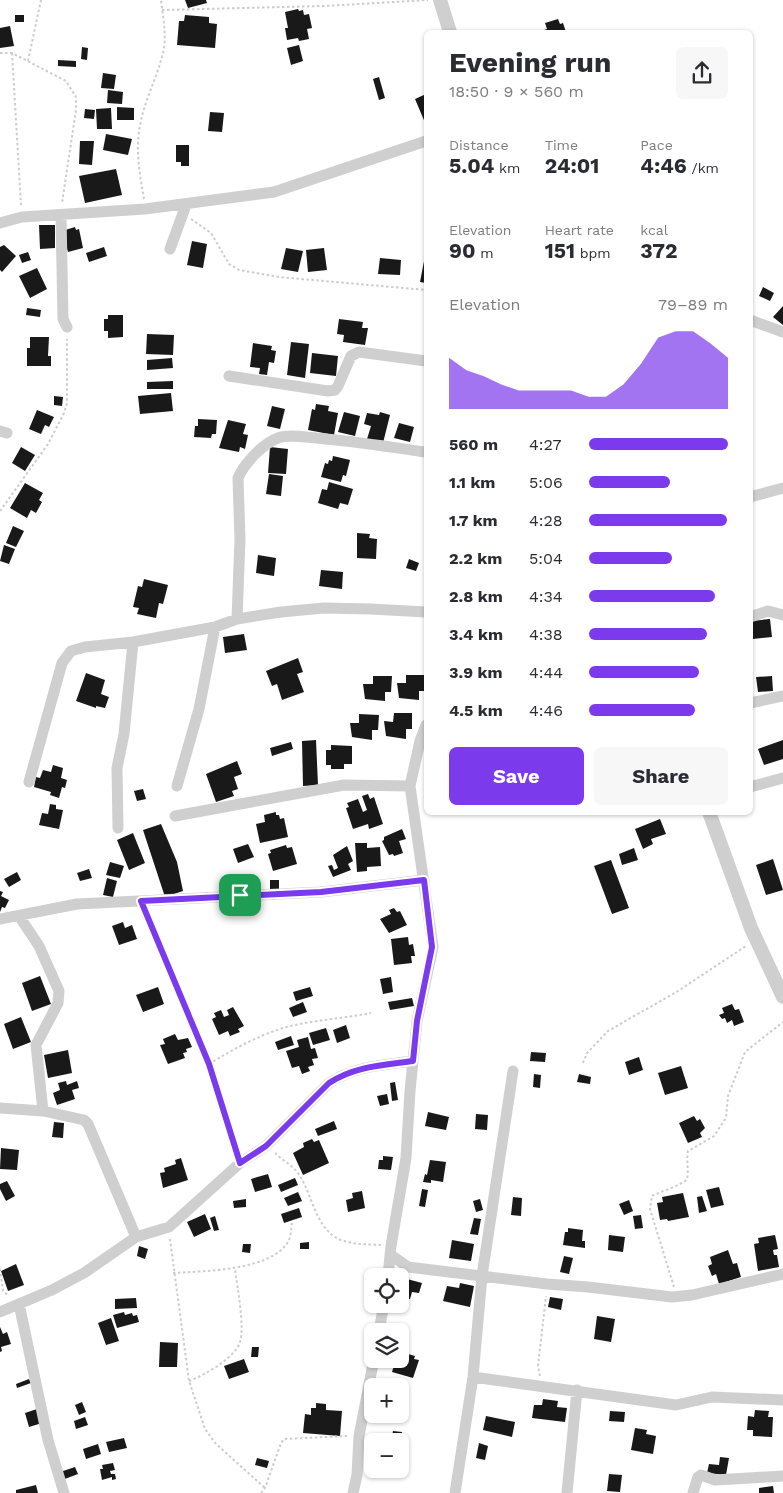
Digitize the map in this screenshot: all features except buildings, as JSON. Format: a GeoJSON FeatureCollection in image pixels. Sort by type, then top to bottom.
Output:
{"type":"FeatureCollection","features":[{"type":"Feature","properties":{"kind":"street"},"geometry":{"type":"LineString","coordinates":[[440,0],[449,30]]}},
{"type":"Feature","properties":{"kind":"street"},"geometry":{"type":"LineString","coordinates":[[0,223],[22,217],[61,216],[145,209],[185,209],[274,192],[424,142]]}},
{"type":"Feature","properties":{"kind":"street"},"geometry":{"type":"LineString","coordinates":[[170,249],[185,209]]}},
{"type":"Feature","properties":{"kind":"street"},"geometry":{"type":"LineString","coordinates":[[61,216],[63,319],[67,327]]}},
{"type":"Feature","properties":{"kind":"street"},"geometry":{"type":"LineString","coordinates":[[753,321],[783,332]]}},
{"type":"Feature","properties":{"kind":"street"},"geometry":{"type":"LineString","coordinates":[[229,376],[328,391],[338,386],[354,353],[424,360]]}},
{"type":"Feature","properties":{"kind":"street"},"geometry":{"type":"LineString","coordinates":[[237,619],[240,539],[238,478],[241,470],[265,446],[278,438],[292,436],[350,441],[424,452]]}},
{"type":"Feature","properties":{"kind":"street"},"geometry":{"type":"LineString","coordinates":[[753,496],[783,488]]}},
{"type":"Feature","properties":{"kind":"street"},"geometry":{"type":"LineString","coordinates":[[29,782],[62,663],[71,651],[85,647],[133,642],[215,627],[237,619],[281,612],[324,608],[424,612]]}},
{"type":"Feature","properties":{"kind":"street"},"geometry":{"type":"LineString","coordinates":[[753,616],[768,611],[783,615]]}},
{"type":"Feature","properties":{"kind":"street"},"geometry":{"type":"LineString","coordinates":[[177,786],[199,709],[215,627]]}},
{"type":"Feature","properties":{"kind":"street"},"geometry":{"type":"LineString","coordinates":[[118,828],[117,768],[124,734],[133,642]]}},
{"type":"Feature","properties":{"kind":"street"},"geometry":{"type":"LineString","coordinates":[[753,702],[783,696]]}},
{"type":"Feature","properties":{"kind":"street"},"geometry":{"type":"LineString","coordinates":[[389,1268],[406,1158],[417,1021],[432,947],[410,786],[424,730]]}},
{"type":"Feature","properties":{"kind":"street"},"geometry":{"type":"LineString","coordinates":[[753,786],[783,778]]}},
{"type":"Feature","properties":{"kind":"street"},"geometry":{"type":"LineString","coordinates":[[175,816],[344,785],[410,786]]}},
{"type":"Feature","properties":{"kind":"street"},"geometry":{"type":"LineString","coordinates":[[710,815],[756,940],[783,997]]}},
{"type":"Feature","properties":{"kind":"street"},"geometry":{"type":"LineString","coordinates":[[0,918],[77,904],[321,892],[424,880]]}},
{"type":"Feature","properties":{"kind":"street"},"geometry":{"type":"LineString","coordinates":[[19,916],[39,946],[58,991],[58,1003],[36,1045],[43,1111]]}},
{"type":"Feature","properties":{"kind":"street"},"geometry":{"type":"LineString","coordinates":[[0,1312],[52,1290],[84,1272],[136,1237],[169,1227],[240,1163],[266,1146],[329,1083],[340,1076],[367,1067],[413,1061]]}},
{"type":"Feature","properties":{"kind":"street"},"geometry":{"type":"LineString","coordinates":[[455,1493],[473,1377],[482,1276],[513,1071]]}},
{"type":"Feature","properties":{"kind":"street"},"geometry":{"type":"LineString","coordinates":[[0,1108],[43,1111],[79,1118],[88,1124],[136,1237]]}},
{"type":"Feature","properties":{"kind":"street"},"geometry":{"type":"LineString","coordinates":[[391,1251],[408,1267],[547,1284],[678,1296],[692,1295],[783,1274]]}},
{"type":"Feature","properties":{"kind":"street"},"geometry":{"type":"LineString","coordinates":[[19,1304],[48,1440],[64,1493]]}},
{"type":"Feature","properties":{"kind":"street"},"geometry":{"type":"LineString","coordinates":[[353,1493],[357,1476],[359,1436],[372,1368]]}},
{"type":"Feature","properties":{"kind":"street"},"geometry":{"type":"LineString","coordinates":[[473,1377],[676,1405],[712,1397],[783,1400]]}},
{"type":"Feature","properties":{"kind":"street"},"geometry":{"type":"LineString","coordinates":[[567,1493],[577,1390]]}},
{"type":"Feature","properties":{"kind":"street"},"geometry":{"type":"LineString","coordinates":[[693,1493],[700,1475],[716,1480],[783,1476]]}},
{"type":"Feature","properties":{"kind":"path"},"geometry":{"type":"LineString","coordinates":[[28,62],[41,0]]}},
{"type":"Feature","properties":{"kind":"path"},"geometry":{"type":"LineString","coordinates":[[145,209],[138,154],[139,129],[144,107],[163,53],[165,33],[161,0]]}},
{"type":"Feature","properties":{"kind":"path"},"geometry":{"type":"LineString","coordinates":[[162,10],[324,6],[430,0]]}},
{"type":"Feature","properties":{"kind":"path"},"geometry":{"type":"LineString","coordinates":[[0,53],[12,54],[66,81],[76,97],[76,110],[61,216]]}},
{"type":"Feature","properties":{"kind":"path"},"geometry":{"type":"LineString","coordinates":[[12,54],[22,217]]}},
{"type":"Feature","properties":{"kind":"path"},"geometry":{"type":"LineString","coordinates":[[185,209],[211,233],[229,264],[239,270],[279,277],[424,290]]}},
{"type":"Feature","properties":{"kind":"path"},"geometry":{"type":"LineString","coordinates":[[0,511],[48,444],[64,413],[67,403],[67,327]]}},
{"type":"Feature","properties":{"kind":"path"},"geometry":{"type":"LineString","coordinates":[[141,901],[209,1064],[240,1163]]}},
{"type":"Feature","properties":{"kind":"path"},"geometry":{"type":"LineString","coordinates":[[583,1063],[587,1053],[608,1031],[678,991],[756,940]]}},
{"type":"Feature","properties":{"kind":"path"},"geometry":{"type":"LineString","coordinates":[[209,1064],[262,1035],[291,1026],[371,1013]]}},
{"type":"Feature","properties":{"kind":"path"},"geometry":{"type":"LineString","coordinates":[[678,1296],[650,1209],[652,1196],[662,1190],[683,1184],[686,1180],[688,1151],[714,1136],[726,1118],[728,1096],[745,1052],[783,1022]]}},
{"type":"Feature","properties":{"kind":"path"},"geometry":{"type":"LineString","coordinates":[[266,1146],[298,1173],[320,1220],[336,1238],[391,1251]]}},
{"type":"Feature","properties":{"kind":"path"},"geometry":{"type":"LineString","coordinates":[[173,1273],[235,1269],[261,1261],[277,1253],[288,1242],[292,1223]]}},
{"type":"Feature","properties":{"kind":"path"},"geometry":{"type":"LineString","coordinates":[[169,1227],[173,1273],[182,1325],[188,1381],[210,1437],[265,1488]]}},
{"type":"Feature","properties":{"kind":"path"},"geometry":{"type":"LineString","coordinates":[[0,1269],[3,1292],[19,1304]]}},
{"type":"Feature","properties":{"kind":"path"},"geometry":{"type":"LineString","coordinates":[[188,1381],[210,1371],[240,1344],[242,1333],[235,1269]]}},
{"type":"Feature","properties":{"kind":"path"},"geometry":{"type":"LineString","coordinates":[[541,1386],[538,1366],[547,1284]]}},
{"type":"Feature","properties":{"kind":"path"},"geometry":{"type":"LineString","coordinates":[[262,1493],[281,1443],[284,1440],[359,1436]]}},
{"type":"Feature","properties":{"kind":"route"},"geometry":{"type":"LineString","coordinates":[[424,880],[432,947],[417,1021],[413,1061],[367,1067],[340,1076],[329,1083],[266,1146],[240,1163],[209,1064],[141,901],[240,895],[321,892],[424,880]]}}]}
